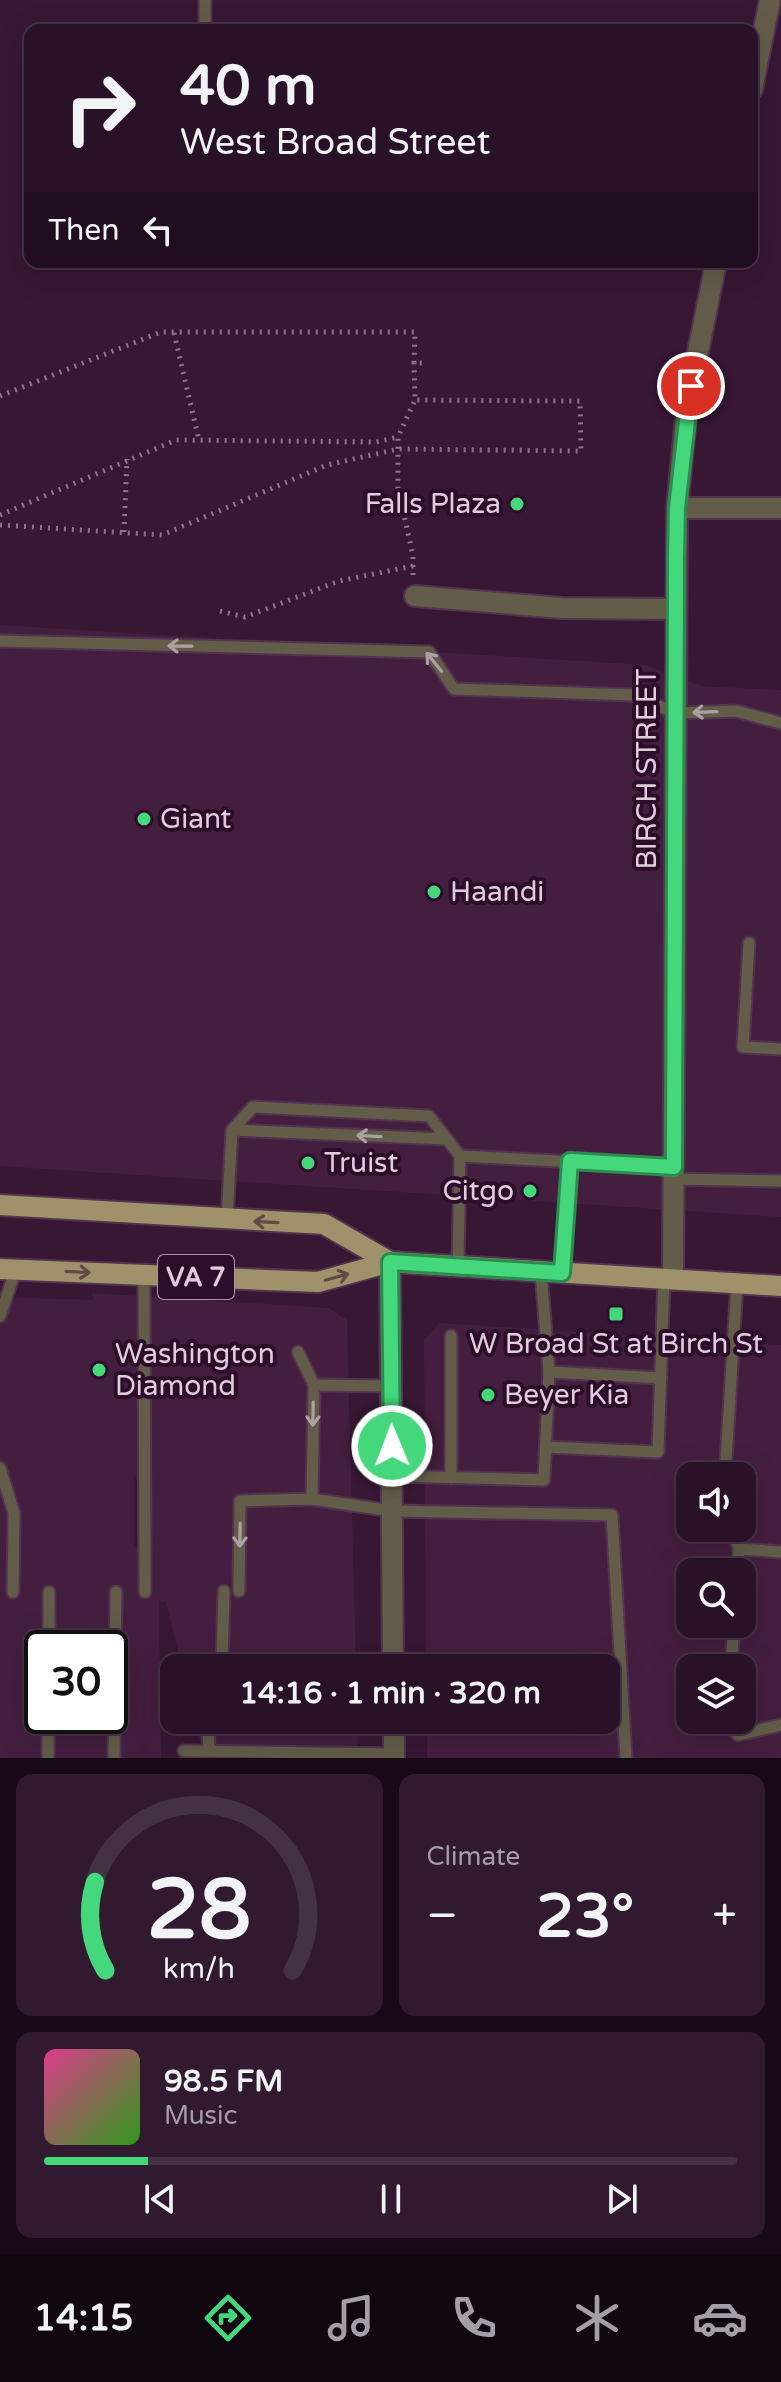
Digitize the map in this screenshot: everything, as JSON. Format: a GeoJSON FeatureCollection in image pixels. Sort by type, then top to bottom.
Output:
{"type":"FeatureCollection","features":[{"type":"Feature","properties":{"kind":"main road","name":"VA 7"},"geometry":{"type":"LineString","coordinates":[[0,1205],[324,1224],[390,1262]]}},
{"type":"Feature","properties":{"kind":"main road","name":"VA 7"},"geometry":{"type":"LineString","coordinates":[[8,1269],[318,1282],[390,1262],[781,1286]]}},
{"type":"Feature","properties":{"kind":"street"},"geometry":{"type":"LineString","coordinates":[[758,59],[770,0]]}},
{"type":"Feature","properties":{"kind":"street","name":"BIRCH STREET"},"geometry":{"type":"LineString","coordinates":[[669,1280],[674,1173],[677,508],[687,407],[715,268]]}},
{"type":"Feature","properties":{"kind":"street"},"geometry":{"type":"LineString","coordinates":[[677,508],[781,508]]}},
{"type":"Feature","properties":{"kind":"street"},"geometry":{"type":"LineString","coordinates":[[415,596],[561,608],[675,609]]}},
{"type":"Feature","properties":{"kind":"street"},"geometry":{"type":"LineString","coordinates":[[390,1262],[393,1654]]}},
{"type":"Feature","properties":{"kind":"street"},"geometry":{"type":"LineString","coordinates":[[394,1734],[394,1756]]}},
{"type":"Feature","properties":{"kind":"lane"},"geometry":{"type":"LineString","coordinates":[[205,0],[205,24]]}},
{"type":"Feature","properties":{"kind":"lane"},"geometry":{"type":"LineString","coordinates":[[0,641],[429,652],[454,689],[633,695],[675,713],[736,711],[781,723]]}},
{"type":"Feature","properties":{"kind":"lane"},"geometry":{"type":"LineString","coordinates":[[749,943],[743,1047],[781,1049]]}},
{"type":"Feature","properties":{"kind":"lane"},"geometry":{"type":"LineString","coordinates":[[227,1220],[232,1130],[253,1107],[429,1116],[460,1156],[458,1266]]}},
{"type":"Feature","properties":{"kind":"lane"},"geometry":{"type":"LineString","coordinates":[[232,1130],[447,1139]]}},
{"type":"Feature","properties":{"kind":"lane"},"geometry":{"type":"LineString","coordinates":[[460,1156],[570,1161],[781,1181]]}},
{"type":"Feature","properties":{"kind":"lane"},"geometry":{"type":"LineString","coordinates":[[393,1476],[544,1480],[551,1272],[570,1161]]}},
{"type":"Feature","properties":{"kind":"lane"},"geometry":{"type":"LineString","coordinates":[[0,1316],[8,1269]]}},
{"type":"Feature","properties":{"kind":"lane"},"geometry":{"type":"LineString","coordinates":[[144,1275],[145,1592]]}},
{"type":"Feature","properties":{"kind":"lane"},"geometry":{"type":"LineString","coordinates":[[546,1447],[658,1452],[669,1280]]}},
{"type":"Feature","properties":{"kind":"lane"},"geometry":{"type":"LineString","coordinates":[[726,1462],[737,1283]]}},
{"type":"Feature","properties":{"kind":"lane"},"geometry":{"type":"LineString","coordinates":[[451,1336],[451,1478]]}},
{"type":"Feature","properties":{"kind":"lane"},"geometry":{"type":"LineString","coordinates":[[298,1352],[314,1385],[312,1499]]}},
{"type":"Feature","properties":{"kind":"lane"},"geometry":{"type":"LineString","coordinates":[[549,1372],[661,1378]]}},
{"type":"Feature","properties":{"kind":"lane"},"geometry":{"type":"LineString","coordinates":[[314,1385],[391,1386]]}},
{"type":"Feature","properties":{"kind":"lane"},"geometry":{"type":"LineString","coordinates":[[0,1468],[14,1513],[13,1592]]}},
{"type":"Feature","properties":{"kind":"lane"},"geometry":{"type":"LineString","coordinates":[[239,1591],[240,1501],[312,1499],[392,1511],[612,1515],[626,1758]]}},
{"type":"Feature","properties":{"kind":"lane"},"geometry":{"type":"LineString","coordinates":[[737,1542],[738,1558]]}},
{"type":"Feature","properties":{"kind":"lane"},"geometry":{"type":"LineString","coordinates":[[739,1549],[781,1552]]}},
{"type":"Feature","properties":{"kind":"lane"},"geometry":{"type":"LineString","coordinates":[[222,1654],[224,1591]]}},
{"type":"Feature","properties":{"kind":"lane"},"geometry":{"type":"LineString","coordinates":[[49,1592],[49,1630]]}},
{"type":"Feature","properties":{"kind":"lane"},"geometry":{"type":"LineString","coordinates":[[114,1758],[116,1592]]}},
{"type":"Feature","properties":{"kind":"lane"},"geometry":{"type":"LineString","coordinates":[[756,1731],[781,1725]]}},
{"type":"Feature","properties":{"kind":"lane"},"geometry":{"type":"LineString","coordinates":[[48,1734],[48,1758]]}},
{"type":"Feature","properties":{"kind":"lane"},"geometry":{"type":"LineString","coordinates":[[208,1734],[209,1751]]}},
{"type":"Feature","properties":{"kind":"lane"},"geometry":{"type":"LineString","coordinates":[[184,1751],[394,1756]]}},
{"type":"Feature","properties":{"kind":"path"},"geometry":{"type":"LineString","coordinates":[[0,396],[161,332],[415,332],[415,400],[398,437],[398,488],[413,566],[415,596]]}},
{"type":"Feature","properties":{"kind":"path"},"geometry":{"type":"LineString","coordinates":[[174,333],[199,440]]}},
{"type":"Feature","properties":{"kind":"path"},"geometry":{"type":"LineString","coordinates":[[414,363],[425,363]]}},
{"type":"Feature","properties":{"kind":"path"},"geometry":{"type":"LineString","coordinates":[[0,525],[162,535],[327,465],[398,449],[581,451],[580,401],[415,400]]}},
{"type":"Feature","properties":{"kind":"path"},"geometry":{"type":"LineString","coordinates":[[0,515],[176,440],[376,442],[398,437]]}},
{"type":"Feature","properties":{"kind":"path"},"geometry":{"type":"LineString","coordinates":[[124,532],[127,459]]}},
{"type":"Feature","properties":{"kind":"path"},"geometry":{"type":"LineString","coordinates":[[220,611],[245,617],[339,581],[413,566]]}},
{"type":"Feature","properties":{"kind":"shaded area"},"geometry":{"type":"Polygon","coordinates":[[[0,625],[645,665],[701,686],[781,690],[781,1217],[0,1166],[0,625]]]}},
{"type":"Feature","properties":{"kind":"shaded area"},"geometry":{"type":"Polygon","coordinates":[[[92,1293],[329,1308],[347,1320],[356,1654],[179,1654],[166,1602],[159,1601],[161,1758],[0,1758],[0,1297],[93,1300],[92,1293]],[[134,1470],[134,1547],[153,1547],[134,1470]]]}},
{"type":"Feature","properties":{"kind":"shaded area"},"geometry":{"type":"Polygon","coordinates":[[[439,1323],[781,1345],[781,1758],[427,1758],[427,1734],[620,1734],[620,1654],[426,1654],[424,1340],[439,1323]]]}},
{"type":"Feature","properties":{"kind":"shaded area"},"geometry":{"type":"Polygon","coordinates":[[[198,1734],[357,1734],[358,1758],[204,1758],[198,1734]]]}},
{"type":"Feature","properties":{"kind":"place","name":"Falls Plaza"},"geometry":{"type":"Point","coordinates":[517,504]}},
{"type":"Feature","properties":{"kind":"place","name":"Giant"},"geometry":{"type":"Point","coordinates":[144,819]}},
{"type":"Feature","properties":{"kind":"place","name":"Haandi"},"geometry":{"type":"Point","coordinates":[434,892]}},
{"type":"Feature","properties":{"kind":"place","name":"Truist"},"geometry":{"type":"Point","coordinates":[308,1163]}},
{"type":"Feature","properties":{"kind":"place","name":"Citgo"},"geometry":{"type":"Point","coordinates":[530,1191]}},
{"type":"Feature","properties":{"kind":"place","name":"W Broad St at Birch St"},"geometry":{"type":"Point","coordinates":[616,1314]}},
{"type":"Feature","properties":{"kind":"place","name":"Washington Diamond"},"geometry":{"type":"Point","coordinates":[99,1370]}},
{"type":"Feature","properties":{"kind":"place","name":"Beyer Kia"},"geometry":{"type":"Point","coordinates":[488,1395]}},
{"type":"Feature","properties":{"kind":"route"},"geometry":{"type":"LineString","coordinates":[[392,1446],[390,1262],[562,1273],[570,1161],[674,1167],[677,508],[691,386]]}}]}
